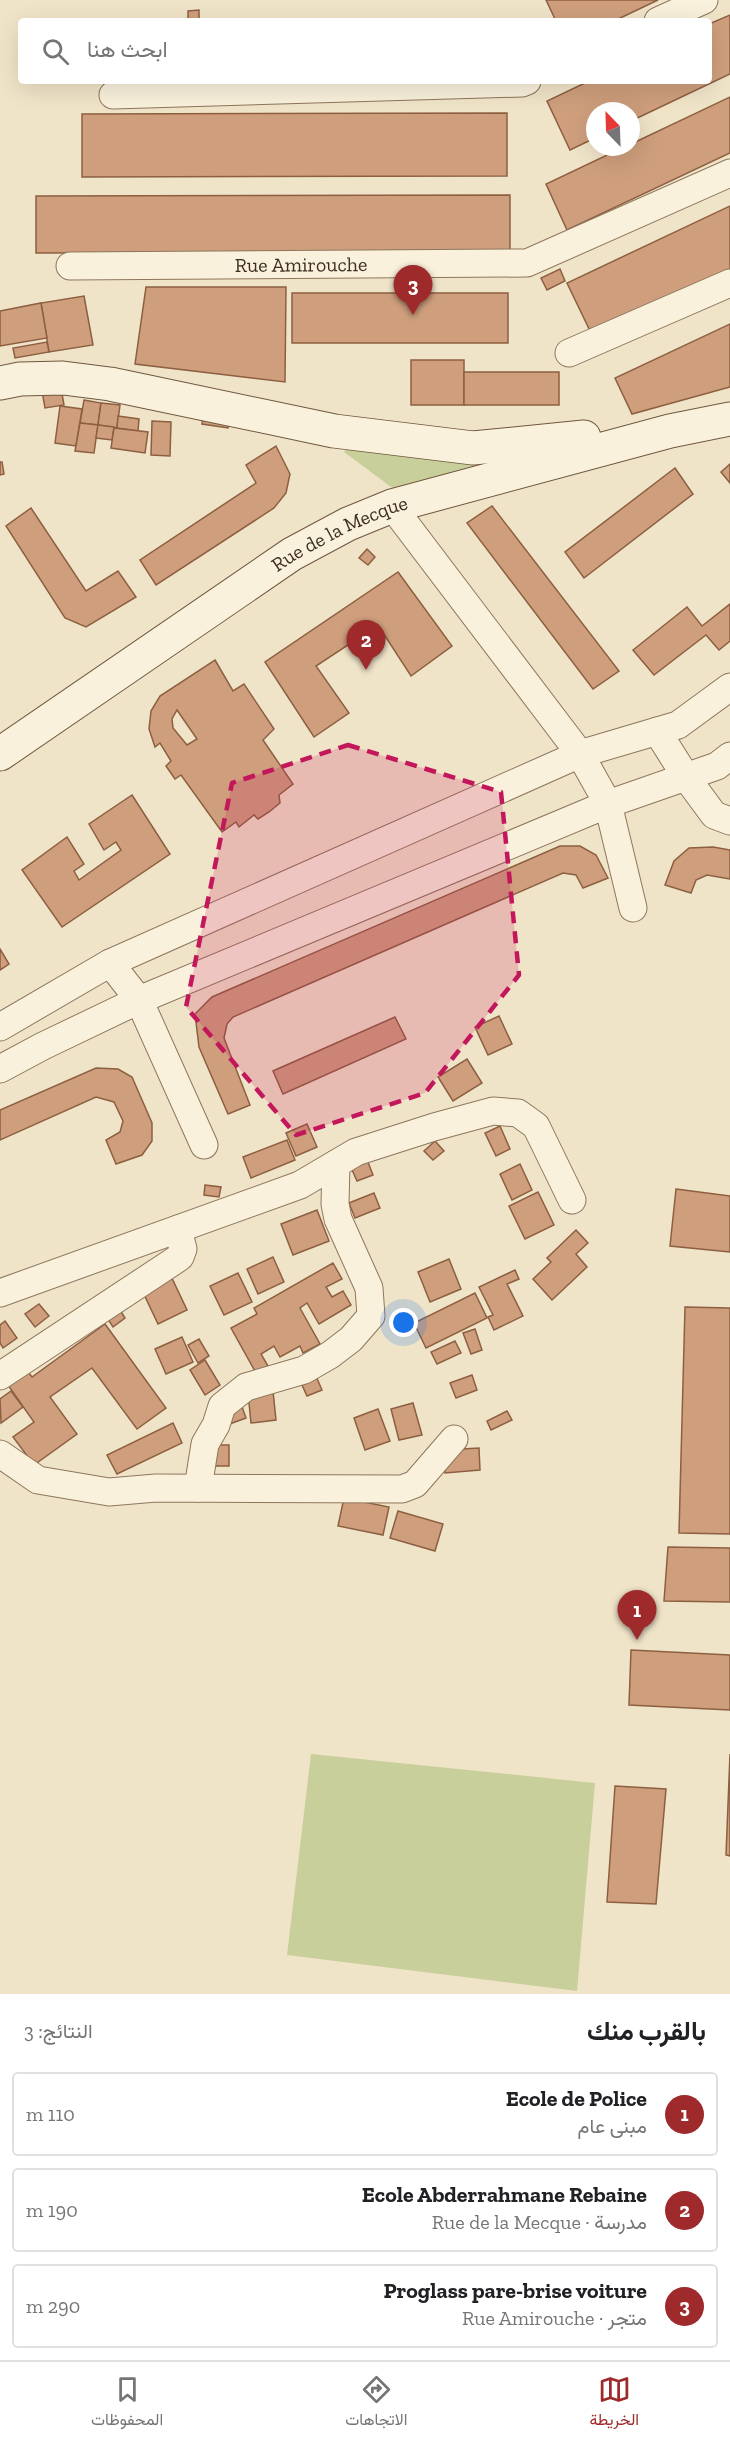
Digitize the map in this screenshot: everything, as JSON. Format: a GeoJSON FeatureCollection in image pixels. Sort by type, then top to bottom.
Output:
{"type":"FeatureCollection","features":[{"type":"Feature","properties":{"kind":"street"},"geometry":{"type":"LineString","coordinates":[[665,18],[704,0]]}},
{"type":"Feature","properties":{"kind":"street"},"geometry":{"type":"LineString","coordinates":[[113,94],[485,84]]}},
{"type":"Feature","properties":{"kind":"street","name":"Rue Amirouche"},"geometry":{"type":"LineString","coordinates":[[70,266],[527,263],[730,173]]}},
{"type":"Feature","properties":{"kind":"street"},"geometry":{"type":"LineString","coordinates":[[569,353],[730,283]]}},
{"type":"Feature","properties":{"kind":"street"},"geometry":{"type":"LineString","coordinates":[[0,382],[63,378],[110,384],[334,431],[473,448],[670,430]]}},
{"type":"Feature","properties":{"kind":"street","name":"Rue de la Mecque"},"geometry":{"type":"LineString","coordinates":[[0,754],[292,555],[348,524],[392,506],[670,430],[730,419]]}},
{"type":"Feature","properties":{"kind":"street"},"geometry":{"type":"LineString","coordinates":[[392,506],[580,754],[608,804],[633,908]]}},
{"type":"Feature","properties":{"kind":"street"},"geometry":{"type":"LineString","coordinates":[[0,1027],[110,963],[580,754],[657,730],[678,726],[730,687]]}},
{"type":"Feature","properties":{"kind":"street"},"geometry":{"type":"LineString","coordinates":[[657,730],[686,777],[714,815],[730,821]]}},
{"type":"Feature","properties":{"kind":"street"},"geometry":{"type":"LineString","coordinates":[[0,1069],[138,1000],[608,804],[717,766],[730,756]]}},
{"type":"Feature","properties":{"kind":"street"},"geometry":{"type":"LineString","coordinates":[[110,963],[138,1000],[204,1145]]}},
{"type":"Feature","properties":{"kind":"street"},"geometry":{"type":"LineString","coordinates":[[0,1293],[300,1185],[356,1152],[493,1111],[518,1113],[537,1126],[572,1200]]}},
{"type":"Feature","properties":{"kind":"street"},"geometry":{"type":"LineString","coordinates":[[198,1488],[205,1444],[216,1425],[222,1406],[246,1387],[304,1370],[330,1355],[351,1339],[371,1316],[369,1288],[338,1219],[335,1204],[336,1164]]}},
{"type":"Feature","properties":{"kind":"street"},"geometry":{"type":"LineString","coordinates":[[0,1376],[180,1257],[183,1249],[178,1229]]}},
{"type":"Feature","properties":{"kind":"street"},"geometry":{"type":"LineString","coordinates":[[0,1454],[38,1480],[109,1492],[156,1488],[402,1489],[415,1484],[454,1439]]}},
{"type":"Feature","properties":{"kind":"highlighted area"},"geometry":{"type":"Polygon","coordinates":[[[348,745],[501,792],[519,975],[425,1093],[296,1135],[186,1007],[232,783],[348,745]]]}},
{"type":"Feature","properties":{"kind":"green space"},"geometry":{"type":"Polygon","coordinates":[[[355,439],[525,453],[395,490],[344,452],[355,439]]]}},
{"type":"Feature","properties":{"kind":"green space"},"geometry":{"type":"Polygon","coordinates":[[[311,1754],[595,1783],[577,1991],[287,1955],[311,1754]]]}},
{"type":"Feature","properties":{"kind":"building"},"geometry":{"type":"Polygon","coordinates":[[[546,0],[658,0],[620,18],[555,18],[546,0]]]}},
{"type":"Feature","properties":{"kind":"building"},"geometry":{"type":"Polygon","coordinates":[[[199,10],[199,18],[188,18],[188,11],[199,10]]]}},
{"type":"Feature","properties":{"kind":"building"},"geometry":{"type":"Polygon","coordinates":[[[730,15],[730,74],[712,83],[712,23],[730,15]]]}},
{"type":"Feature","properties":{"kind":"building"},"geometry":{"type":"Polygon","coordinates":[[[583,84],[709,84],[640,117],[640,102],[586,102],[586,142],[570,150],[547,101],[583,84]]]}},
{"type":"Feature","properties":{"kind":"building"},"geometry":{"type":"Polygon","coordinates":[[[730,97],[730,153],[567,230],[546,184],[605,156],[640,156],[640,140],[730,97]]]}},
{"type":"Feature","properties":{"kind":"building"},"geometry":{"type":"Polygon","coordinates":[[[507,113],[507,176],[82,177],[82,114],[507,113]]]}},
{"type":"Feature","properties":{"kind":"building"},"geometry":{"type":"Polygon","coordinates":[[[510,195],[510,252],[36,253],[36,196],[510,195]]]}},
{"type":"Feature","properties":{"kind":"building"},"geometry":{"type":"Polygon","coordinates":[[[730,206],[730,270],[592,335],[567,283],[730,206]]]}},
{"type":"Feature","properties":{"kind":"building"},"geometry":{"type":"Polygon","coordinates":[[[560,269],[565,281],[547,290],[541,278],[560,269]]]}},
{"type":"Feature","properties":{"kind":"building"},"geometry":{"type":"Polygon","coordinates":[[[146,287],[286,287],[285,382],[135,364],[146,287]]]}},
{"type":"Feature","properties":{"kind":"building"},"geometry":{"type":"Polygon","coordinates":[[[292,293],[508,293],[508,343],[292,343],[292,293]]]}},
{"type":"Feature","properties":{"kind":"building"},"geometry":{"type":"Polygon","coordinates":[[[84,296],[93,345],[49,352],[41,303],[84,296]]]}},
{"type":"Feature","properties":{"kind":"building"},"geometry":{"type":"Polygon","coordinates":[[[41,303],[47,338],[0,346],[0,311],[41,303]]]}},
{"type":"Feature","properties":{"kind":"building"},"geometry":{"type":"Polygon","coordinates":[[[730,324],[730,387],[632,414],[615,378],[730,324]]]}},
{"type":"Feature","properties":{"kind":"building"},"geometry":{"type":"Polygon","coordinates":[[[47,342],[49,352],[15,358],[13,348],[47,342]]]}},
{"type":"Feature","properties":{"kind":"building"},"geometry":{"type":"Polygon","coordinates":[[[411,360],[464,360],[464,405],[411,405],[411,360]]]}},
{"type":"Feature","properties":{"kind":"building"},"geometry":{"type":"Polygon","coordinates":[[[464,372],[559,372],[559,405],[464,405],[464,372]]]}},
{"type":"Feature","properties":{"kind":"building"},"geometry":{"type":"Polygon","coordinates":[[[61,388],[64,405],[45,408],[42,391],[61,388]]]}},
{"type":"Feature","properties":{"kind":"building"},"geometry":{"type":"Polygon","coordinates":[[[84,400],[101,403],[98,425],[80,423],[84,400]]]}},
{"type":"Feature","properties":{"kind":"building"},"geometry":{"type":"Polygon","coordinates":[[[101,403],[120,405],[117,428],[98,425],[101,403]]]}},
{"type":"Feature","properties":{"kind":"building"},"geometry":{"type":"Polygon","coordinates":[[[60,406],[82,409],[76,446],[55,443],[60,406]]]}},
{"type":"Feature","properties":{"kind":"building"},"geometry":{"type":"Polygon","coordinates":[[[204,409],[230,412],[228,428],[202,424],[204,409]]]}},
{"type":"Feature","properties":{"kind":"building"},"geometry":{"type":"Polygon","coordinates":[[[118,416],[139,419],[138,431],[117,428],[118,416]]]}},
{"type":"Feature","properties":{"kind":"building"},"geometry":{"type":"Polygon","coordinates":[[[152,421],[171,422],[170,456],[151,455],[152,421]]]}},
{"type":"Feature","properties":{"kind":"building"},"geometry":{"type":"Polygon","coordinates":[[[80,423],[98,425],[94,453],[75,451],[80,423]]]}},
{"type":"Feature","properties":{"kind":"building"},"geometry":{"type":"Polygon","coordinates":[[[98,425],[114,427],[112,440],[96,438],[98,425]]]}},
{"type":"Feature","properties":{"kind":"building"},"geometry":{"type":"Polygon","coordinates":[[[114,428],[148,432],[145,453],[111,448],[114,428]]]}},
{"type":"Feature","properties":{"kind":"building"},"geometry":{"type":"Polygon","coordinates":[[[276,446],[290,474],[286,493],[274,508],[156,585],[140,560],[256,483],[246,465],[276,446]]]}},
{"type":"Feature","properties":{"kind":"building"},"geometry":{"type":"Polygon","coordinates":[[[0,462],[2,462],[4,474],[0,475],[0,462]]]}},
{"type":"Feature","properties":{"kind":"building"},"geometry":{"type":"Polygon","coordinates":[[[730,464],[730,483],[721,472],[730,464]]]}},
{"type":"Feature","properties":{"kind":"building"},"geometry":{"type":"Polygon","coordinates":[[[675,468],[693,494],[584,578],[565,552],[675,468]]]}},
{"type":"Feature","properties":{"kind":"building"},"geometry":{"type":"Polygon","coordinates":[[[492,506],[619,671],[593,689],[467,523],[492,506]]]}},
{"type":"Feature","properties":{"kind":"building"},"geometry":{"type":"Polygon","coordinates":[[[31,508],[86,591],[118,571],[136,597],[86,627],[65,618],[6,526],[31,508]]]}},
{"type":"Feature","properties":{"kind":"building"},"geometry":{"type":"Polygon","coordinates":[[[367,549],[375,557],[368,565],[359,558],[367,549]]]}},
{"type":"Feature","properties":{"kind":"building"},"geometry":{"type":"Polygon","coordinates":[[[398,572],[452,646],[411,676],[378,625],[316,666],[349,713],[314,737],[265,662],[398,572]]]}},
{"type":"Feature","properties":{"kind":"building"},"geometry":{"type":"Polygon","coordinates":[[[730,604],[730,641],[719,650],[706,635],[654,675],[633,650],[687,607],[702,626],[730,604]]]}},
{"type":"Feature","properties":{"kind":"building"},"geometry":{"type":"Polygon","coordinates":[[[215,660],[233,691],[244,684],[274,729],[263,740],[293,784],[279,795],[280,803],[258,819],[254,815],[239,827],[236,822],[222,832],[181,775],[175,779],[166,766],[171,761],[160,743],[155,747],[149,729],[151,711],[160,696],[215,660]],[[177,710],[172,719],[173,728],[187,745],[197,739],[177,710]]]}},
{"type":"Feature","properties":{"kind":"building"},"geometry":{"type":"Polygon","coordinates":[[[132,795],[170,854],[62,927],[22,870],[67,837],[84,864],[74,871],[79,880],[121,850],[116,842],[104,850],[89,824],[132,795]]]}},
{"type":"Feature","properties":{"kind":"building"},"geometry":{"type":"Polygon","coordinates":[[[560,846],[580,846],[596,855],[608,878],[583,888],[576,875],[563,873],[233,1017],[227,1024],[224,1038],[250,1105],[228,1114],[199,1047],[195,1014],[212,997],[560,846]]]}},
{"type":"Feature","properties":{"kind":"building"},"geometry":{"type":"Polygon","coordinates":[[[713,847],[730,850],[730,879],[707,875],[696,880],[691,893],[665,885],[674,861],[689,848],[713,847]]]}},
{"type":"Feature","properties":{"kind":"building"},"geometry":{"type":"Polygon","coordinates":[[[0,949],[9,964],[0,970],[0,949]]]}},
{"type":"Feature","properties":{"kind":"building"},"geometry":{"type":"Polygon","coordinates":[[[499,1016],[512,1044],[488,1055],[475,1027],[499,1016]]]}},
{"type":"Feature","properties":{"kind":"building"},"geometry":{"type":"Polygon","coordinates":[[[395,1017],[406,1039],[283,1094],[273,1071],[395,1017]]]}},
{"type":"Feature","properties":{"kind":"building"},"geometry":{"type":"Polygon","coordinates":[[[467,1059],[482,1083],[453,1101],[438,1077],[467,1059]]]}},
{"type":"Feature","properties":{"kind":"building"},"geometry":{"type":"Polygon","coordinates":[[[96,1068],[118,1069],[132,1077],[152,1123],[152,1141],[142,1155],[116,1164],[106,1140],[120,1132],[123,1121],[114,1102],[96,1097],[0,1140],[0,1110],[96,1068]]]}},
{"type":"Feature","properties":{"kind":"building"},"geometry":{"type":"Polygon","coordinates":[[[307,1124],[317,1147],[296,1156],[286,1133],[307,1124]]]}},
{"type":"Feature","properties":{"kind":"building"},"geometry":{"type":"Polygon","coordinates":[[[500,1126],[510,1149],[496,1156],[485,1133],[500,1126]]]}},
{"type":"Feature","properties":{"kind":"building"},"geometry":{"type":"Polygon","coordinates":[[[287,1140],[295,1160],[251,1178],[243,1157],[287,1140]]]}},
{"type":"Feature","properties":{"kind":"building"},"geometry":{"type":"Polygon","coordinates":[[[435,1141],[444,1151],[433,1160],[424,1151],[435,1141]]]}},
{"type":"Feature","properties":{"kind":"building"},"geometry":{"type":"Polygon","coordinates":[[[366,1157],[373,1175],[357,1181],[349,1163],[366,1157]]]}},
{"type":"Feature","properties":{"kind":"building"},"geometry":{"type":"Polygon","coordinates":[[[520,1164],[532,1190],[512,1200],[500,1174],[520,1164]]]}},
{"type":"Feature","properties":{"kind":"building"},"geometry":{"type":"Polygon","coordinates":[[[205,1185],[221,1187],[219,1197],[204,1195],[205,1185]]]}},
{"type":"Feature","properties":{"kind":"building"},"geometry":{"type":"Polygon","coordinates":[[[676,1189],[730,1196],[730,1252],[670,1246],[676,1189]]]}},
{"type":"Feature","properties":{"kind":"building"},"geometry":{"type":"Polygon","coordinates":[[[538,1192],[554,1225],[525,1239],[509,1206],[538,1192]]]}},
{"type":"Feature","properties":{"kind":"building"},"geometry":{"type":"Polygon","coordinates":[[[374,1193],[380,1208],[355,1218],[349,1203],[374,1193]]]}},
{"type":"Feature","properties":{"kind":"building"},"geometry":{"type":"Polygon","coordinates":[[[317,1210],[329,1241],[293,1255],[281,1224],[317,1210]]]}},
{"type":"Feature","properties":{"kind":"building"},"geometry":{"type":"Polygon","coordinates":[[[576,1230],[588,1243],[576,1254],[587,1267],[552,1300],[533,1279],[551,1262],[547,1258],[576,1230]]]}},
{"type":"Feature","properties":{"kind":"building"},"geometry":{"type":"Polygon","coordinates":[[[273,1257],[284,1282],[258,1294],[247,1269],[273,1257]]]}},
{"type":"Feature","properties":{"kind":"building"},"geometry":{"type":"Polygon","coordinates":[[[449,1259],[461,1289],[430,1302],[418,1272],[449,1259]]]}},
{"type":"Feature","properties":{"kind":"building"},"geometry":{"type":"Polygon","coordinates":[[[333,1263],[342,1279],[326,1287],[332,1297],[343,1291],[351,1305],[319,1324],[307,1303],[300,1308],[320,1344],[303,1353],[300,1346],[280,1357],[274,1346],[261,1354],[268,1366],[256,1373],[231,1328],[257,1314],[254,1308],[333,1263]]]}},
{"type":"Feature","properties":{"kind":"building"},"geometry":{"type":"Polygon","coordinates":[[[515,1270],[519,1279],[507,1284],[523,1316],[494,1330],[488,1317],[493,1315],[479,1287],[515,1270]]]}},
{"type":"Feature","properties":{"kind":"building"},"geometry":{"type":"Polygon","coordinates":[[[238,1273],[252,1302],[224,1315],[210,1286],[238,1273]]]}},
{"type":"Feature","properties":{"kind":"building"},"geometry":{"type":"Polygon","coordinates":[[[170,1274],[187,1310],[158,1324],[141,1288],[170,1274]]]}},
{"type":"Feature","properties":{"kind":"building"},"geometry":{"type":"Polygon","coordinates":[[[475,1293],[487,1318],[426,1348],[414,1323],[475,1293]]]}},
{"type":"Feature","properties":{"kind":"building"},"geometry":{"type":"Polygon","coordinates":[[[39,1304],[49,1316],[35,1327],[25,1314],[39,1304]]]}},
{"type":"Feature","properties":{"kind":"building"},"geometry":{"type":"Polygon","coordinates":[[[117,1305],[125,1318],[113,1327],[104,1313],[117,1305]]]}},
{"type":"Feature","properties":{"kind":"building"},"geometry":{"type":"Polygon","coordinates":[[[685,1307],[730,1308],[730,1534],[679,1533],[685,1307]]]}},
{"type":"Feature","properties":{"kind":"building"},"geometry":{"type":"Polygon","coordinates":[[[5,1321],[17,1338],[3,1348],[0,1343],[0,1325],[5,1321]]]}},
{"type":"Feature","properties":{"kind":"building"},"geometry":{"type":"Polygon","coordinates":[[[105,1324],[166,1408],[137,1429],[92,1368],[50,1397],[77,1434],[34,1465],[13,1437],[34,1422],[3,1378],[22,1364],[32,1377],[105,1324]]]}},
{"type":"Feature","properties":{"kind":"building"},"geometry":{"type":"Polygon","coordinates":[[[475,1329],[482,1350],[471,1354],[463,1333],[475,1329]]]}},
{"type":"Feature","properties":{"kind":"building"},"geometry":{"type":"Polygon","coordinates":[[[182,1337],[193,1362],[166,1374],[155,1349],[182,1337]]]}},
{"type":"Feature","properties":{"kind":"building"},"geometry":{"type":"Polygon","coordinates":[[[199,1339],[209,1356],[198,1363],[188,1345],[199,1339]]]}},
{"type":"Feature","properties":{"kind":"building"},"geometry":{"type":"Polygon","coordinates":[[[455,1341],[461,1353],[437,1364],[431,1352],[455,1341]]]}},
{"type":"Feature","properties":{"kind":"building"},"geometry":{"type":"Polygon","coordinates":[[[205,1360],[220,1385],[205,1395],[190,1370],[205,1360]]]}},
{"type":"Feature","properties":{"kind":"building"},"geometry":{"type":"Polygon","coordinates":[[[313,1369],[322,1390],[307,1396],[298,1376],[313,1369]]]}},
{"type":"Feature","properties":{"kind":"building"},"geometry":{"type":"Polygon","coordinates":[[[472,1375],[477,1390],[456,1398],[450,1383],[472,1375]]]}},
{"type":"Feature","properties":{"kind":"building"},"geometry":{"type":"Polygon","coordinates":[[[11,1391],[23,1407],[1,1423],[0,1399],[11,1391]]]}},
{"type":"Feature","properties":{"kind":"building"},"geometry":{"type":"Polygon","coordinates":[[[273,1391],[276,1420],[251,1423],[248,1393],[273,1391]]]}},
{"type":"Feature","properties":{"kind":"building"},"geometry":{"type":"Polygon","coordinates":[[[413,1403],[422,1435],[399,1440],[391,1409],[413,1403]]]}},
{"type":"Feature","properties":{"kind":"building"},"geometry":{"type":"Polygon","coordinates":[[[241,1404],[246,1418],[227,1425],[222,1410],[241,1404]]]}},
{"type":"Feature","properties":{"kind":"building"},"geometry":{"type":"Polygon","coordinates":[[[378,1409],[390,1441],[365,1450],[354,1418],[378,1409]]]}},
{"type":"Feature","properties":{"kind":"building"},"geometry":{"type":"Polygon","coordinates":[[[507,1411],[512,1420],[491,1430],[487,1421],[507,1411]]]}},
{"type":"Feature","properties":{"kind":"building"},"geometry":{"type":"Polygon","coordinates":[[[173,1423],[182,1443],[117,1474],[107,1455],[173,1423]]]}},
{"type":"Feature","properties":{"kind":"building"},"geometry":{"type":"Polygon","coordinates":[[[209,1445],[229,1445],[229,1466],[210,1466],[209,1445]]]}},
{"type":"Feature","properties":{"kind":"building"},"geometry":{"type":"Polygon","coordinates":[[[479,1448],[480,1470],[445,1473],[444,1450],[479,1448]]]}},
{"type":"Feature","properties":{"kind":"building"},"geometry":{"type":"Polygon","coordinates":[[[344,1498],[389,1507],[383,1535],[338,1526],[344,1498]]]}},
{"type":"Feature","properties":{"kind":"building"},"geometry":{"type":"Polygon","coordinates":[[[398,1511],[443,1524],[435,1551],[390,1538],[398,1511]]]}},
{"type":"Feature","properties":{"kind":"building"},"geometry":{"type":"Polygon","coordinates":[[[668,1547],[730,1548],[730,1602],[664,1601],[668,1547]]]}},
{"type":"Feature","properties":{"kind":"building"},"geometry":{"type":"Polygon","coordinates":[[[631,1650],[730,1655],[730,1710],[629,1705],[631,1650]]]}},
{"type":"Feature","properties":{"kind":"building"},"geometry":{"type":"Polygon","coordinates":[[[730,1754],[730,1856],[726,1855],[730,1754]]]}},
{"type":"Feature","properties":{"kind":"building"},"geometry":{"type":"Polygon","coordinates":[[[615,1786],[666,1789],[656,1904],[607,1902],[615,1786]]]}},
{"type":"Feature","properties":{"kind":"place","name":"Proglass pare-brise voiture"},"geometry":{"type":"Point","coordinates":[413,315]}},
{"type":"Feature","properties":{"kind":"place","name":"Ecole Abderrahmane Rebaine"},"geometry":{"type":"Point","coordinates":[366,670]}},
{"type":"Feature","properties":{"kind":"place","name":"Ecole de Police"},"geometry":{"type":"Point","coordinates":[637,1640]}}]}
